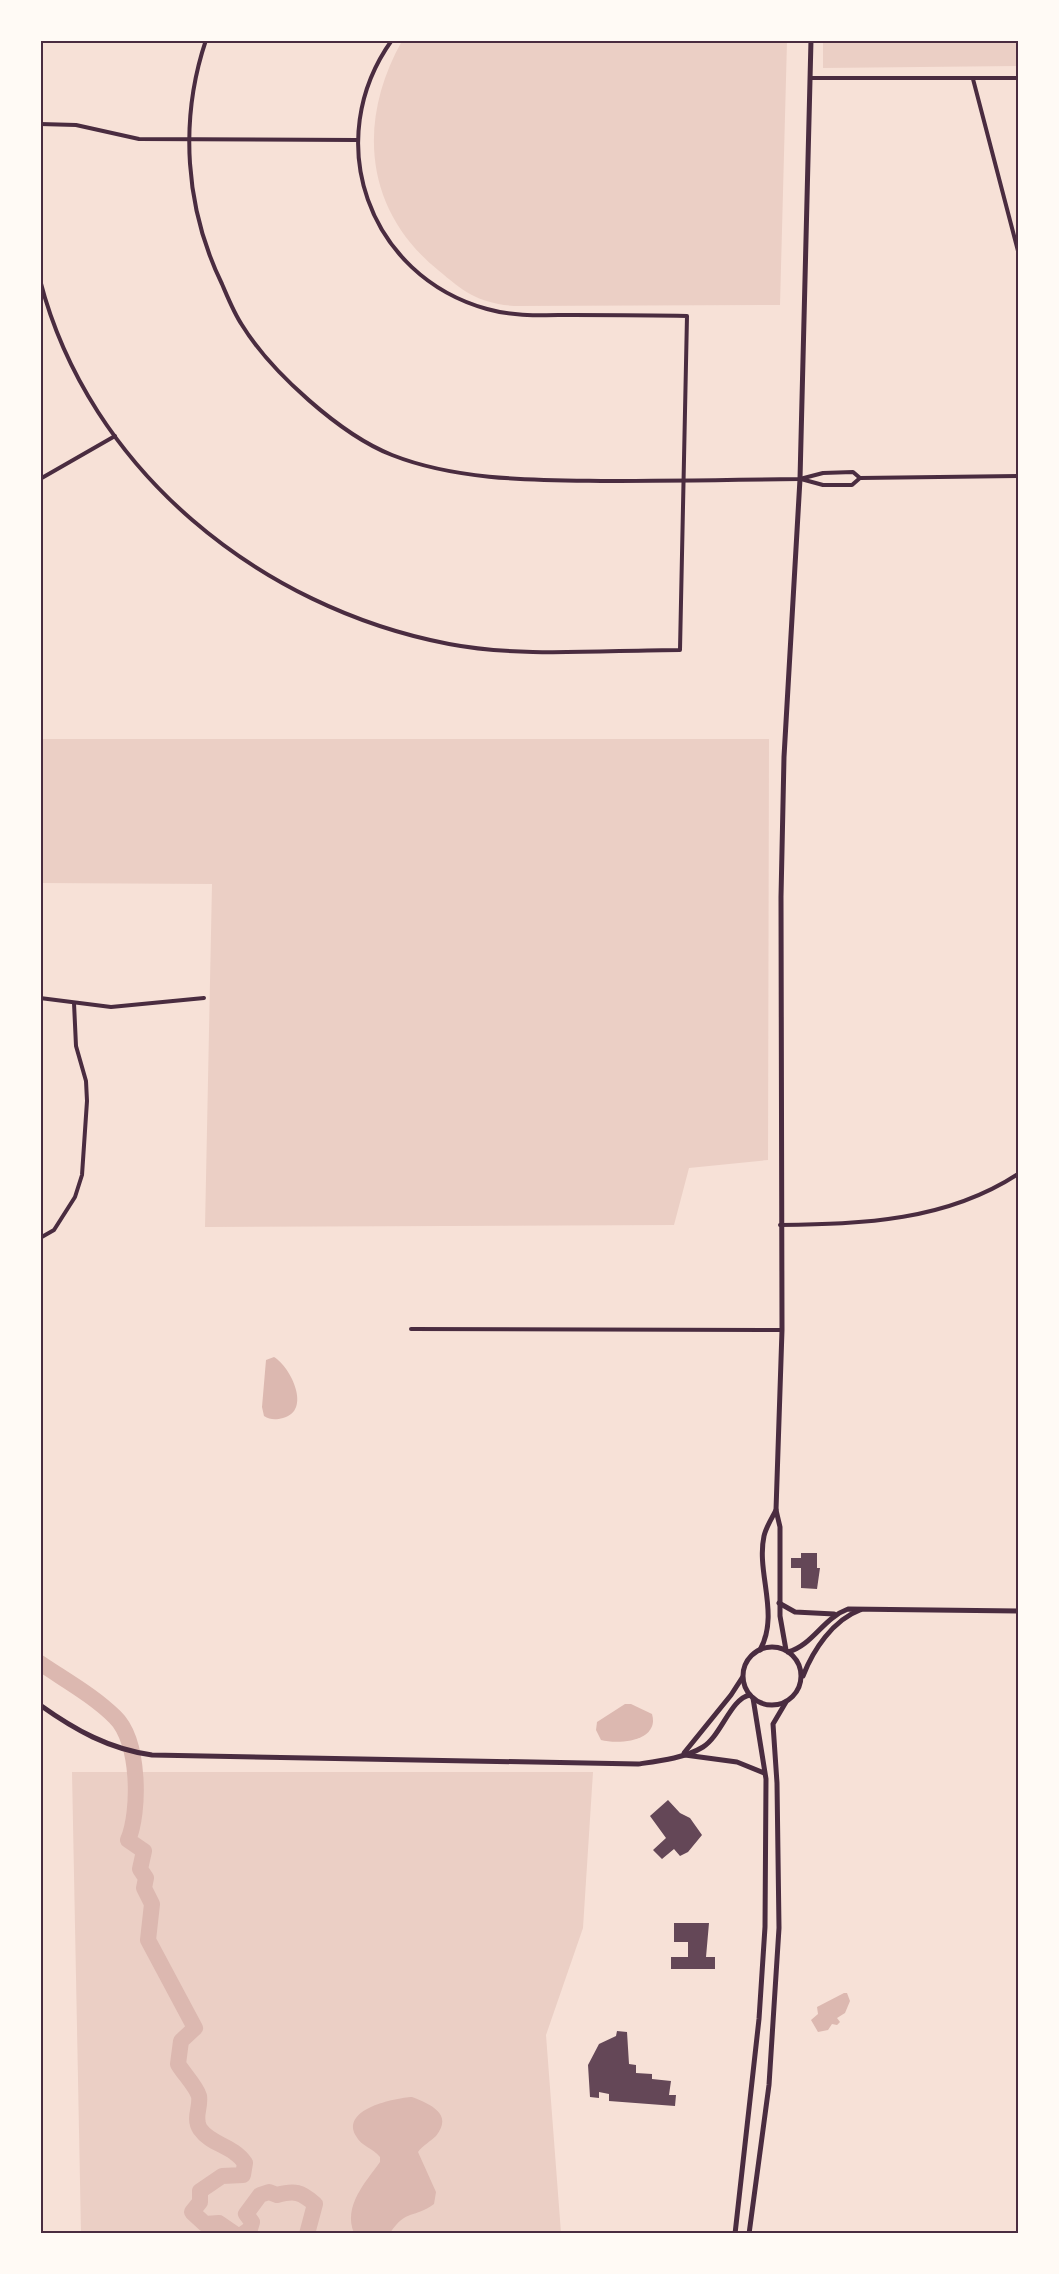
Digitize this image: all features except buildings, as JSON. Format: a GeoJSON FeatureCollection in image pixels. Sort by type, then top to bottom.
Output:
{"type":"FeatureCollection","features":[{"type":"Feature","properties":{"kind":"street"},"geometry":{"type":"LineString","coordinates":[[206,40],[196,74],[188,139],[194,206],[212,263],[242,326],[287,379],[343,429],[392,455],[446,470],[525,480],[800,479],[823,473],[853,472],[860,478]]}},
{"type":"Feature","properties":{"kind":"street"},"geometry":{"type":"LineString","coordinates":[[40,280],[69,356],[114,436],[163,493],[211,537],[291,590],[352,618],[418,637],[485,648],[680,650],[687,315],[514,314],[463,301],[438,289],[405,262],[383,232],[364,189],[357,140],[360,111],[368,82],[377,61],[392,40]]}},
{"type":"Feature","properties":{"kind":"street"},"geometry":{"type":"LineString","coordinates":[[787,1651],[779,1603],[780,1527],[776,1510],[782,1330],[780,1225],[784,757],[800,479],[811,40]]}},
{"type":"Feature","properties":{"kind":"street"},"geometry":{"type":"LineString","coordinates":[[811,78],[1018,78]]}},
{"type":"Feature","properties":{"kind":"street"},"geometry":{"type":"LineString","coordinates":[[973,79],[1018,251]]}},
{"type":"Feature","properties":{"kind":"street"},"geometry":{"type":"LineString","coordinates":[[40,124],[76,125],[139,139],[357,140]]}},
{"type":"Feature","properties":{"kind":"street"},"geometry":{"type":"LineString","coordinates":[[40,479],[114,436]]}},
{"type":"Feature","properties":{"kind":"street"},"geometry":{"type":"LineString","coordinates":[[800,479],[823,485],[852,485],[860,478],[1018,476]]}},
{"type":"Feature","properties":{"kind":"street"},"geometry":{"type":"LineString","coordinates":[[40,998],[111,1007],[204,998]]}},
{"type":"Feature","properties":{"kind":"street"},"geometry":{"type":"LineString","coordinates":[[40,1238],[54,1230],[60,1222],[75,1197],[82,1175],[86,1081],[76,1046],[74,1003]]}},
{"type":"Feature","properties":{"kind":"street"},"geometry":{"type":"LineString","coordinates":[[780,1225],[855,1224],[901,1218],[938,1210],[1018,1174]]}},
{"type":"Feature","properties":{"kind":"street"},"geometry":{"type":"LineString","coordinates":[[411,1329],[782,1330]]}},
{"type":"Feature","properties":{"kind":"street"},"geometry":{"type":"LineString","coordinates":[[683,1754],[731,1695],[743,1676],[748,1660],[760,1650],[767,1633],[768,1620],[762,1560],[764,1536],[776,1510]]}},
{"type":"Feature","properties":{"kind":"street"},"geometry":{"type":"LineString","coordinates":[[779,1603],[795,1612],[834,1614],[848,1609],[870,1608],[1018,1611]]}},
{"type":"Feature","properties":{"kind":"street"},"geometry":{"type":"LineString","coordinates":[[749,2234],[769,2085],[777,1956],[779,1866],[777,1774],[772,1732],[776,1716],[799,1689],[812,1657],[828,1633],[849,1615],[870,1608]]}},
{"type":"Feature","properties":{"kind":"street"},"geometry":{"type":"LineString","coordinates":[[787,1651],[810,1638],[834,1614]]}},
{"type":"Feature","properties":{"kind":"street"},"geometry":{"type":"LineString","coordinates":[[760,1650],[777,1648],[787,1651],[799,1663],[801,1681]]}},
{"type":"Feature","properties":{"kind":"street"},"geometry":{"type":"LineString","coordinates":[[735,2234],[763,1955],[766,1867],[764,1773],[752,1697],[743,1676]]}},
{"type":"Feature","properties":{"kind":"street"},"geometry":{"type":"LineString","coordinates":[[40,1705],[76,1730],[109,1745],[145,1754],[374,1761],[638,1764],[703,1747],[713,1739],[743,1697],[752,1697],[768,1705],[786,1702]]}},
{"type":"Feature","properties":{"kind":"street"},"geometry":{"type":"LineString","coordinates":[[683,1754],[737,1762],[764,1773]]}},
{"type":"Feature","properties":{"kind":"street"},"geometry":{"type":"LineString","coordinates":[[766,1867],[779,1866]]}},
{"type":"Feature","properties":{"kind":"street"},"geometry":{"type":"LineString","coordinates":[[763,1955],[777,1956]]}},
{"type":"Feature","properties":{"kind":"street"},"geometry":{"type":"LineString","coordinates":[[744,2159],[759,2162]]}},
{"type":"Feature","properties":{"kind":"shaded area"},"geometry":{"type":"Polygon","coordinates":[[[402,41],[787,41],[780,305],[514,306],[481,299],[464,290],[438,270],[413,246],[395,220],[382,192],[375,163],[374,133],[378,102],[388,71],[402,41]]]}},
{"type":"Feature","properties":{"kind":"shaded area"},"geometry":{"type":"Polygon","coordinates":[[[823,41],[1018,41],[1018,66],[823,68],[823,41]]]}},
{"type":"Feature","properties":{"kind":"shaded area"},"geometry":{"type":"Polygon","coordinates":[[[40,739],[769,739],[768,1160],[689,1168],[674,1225],[205,1227],[212,884],[41,883],[40,739]]]}},
{"type":"Feature","properties":{"kind":"shaded area"},"geometry":{"type":"Polygon","coordinates":[[[274,1357],[287,1370],[296,1389],[297,1398],[292,1414],[275,1419],[264,1416],[262,1407],[266,1360],[274,1357]]]}},
{"type":"Feature","properties":{"kind":"shaded area"},"geometry":{"type":"Polygon","coordinates":[[[625,1704],[631,1704],[652,1714],[653,1723],[650,1730],[636,1739],[627,1741],[601,1740],[596,1730],[597,1722],[625,1704]]]}},
{"type":"Feature","properties":{"kind":"shaded area"},"geometry":{"type":"Polygon","coordinates":[[[72,1772],[593,1772],[583,1928],[546,2035],[561,2233],[81,2233],[72,1772]]]}},
{"type":"Feature","properties":{"kind":"shaded area"},"geometry":{"type":"Polygon","coordinates":[[[847,1993],[850,2001],[845,2013],[837,2018],[840,2022],[837,2025],[832,2024],[828,2030],[818,2032],[811,2020],[818,2014],[817,2007],[847,1993]]]}},
{"type":"Feature","properties":{"kind":"shaded area"},"geometry":{"type":"Polygon","coordinates":[[[412,2097],[426,2103],[438,2111],[441,2116],[441,2128],[436,2136],[418,2152],[436,2192],[434,2204],[401,2220],[390,2233],[354,2233],[351,2223],[353,2204],[380,2162],[380,2157],[361,2143],[356,2136],[353,2127],[356,2119],[362,2112],[372,2107],[412,2097]]]}},
{"type":"Feature","properties":{"kind":"waterway"},"geometry":{"type":"LineString","coordinates":[[40,1663],[107,1709],[123,1728],[129,1742],[136,1795],[135,1812],[128,1840],[144,1851],[140,1869],[146,1878],[144,1888],[152,1904],[148,1940],[195,2028],[181,2041],[178,2064],[199,2096],[197,2121],[200,2129],[210,2139],[234,2152],[245,2163],[243,2175],[222,2176],[200,2191],[200,2202],[192,2212],[205,2224],[219,2223],[235,2234]]}},
{"type":"Feature","properties":{"kind":"waterway"},"geometry":{"type":"LineString","coordinates":[[243,2234],[250,2229],[252,2222],[246,2214],[260,2195],[269,2192],[277,2195],[298,2193],[315,2204],[307,2234]]}}]}
